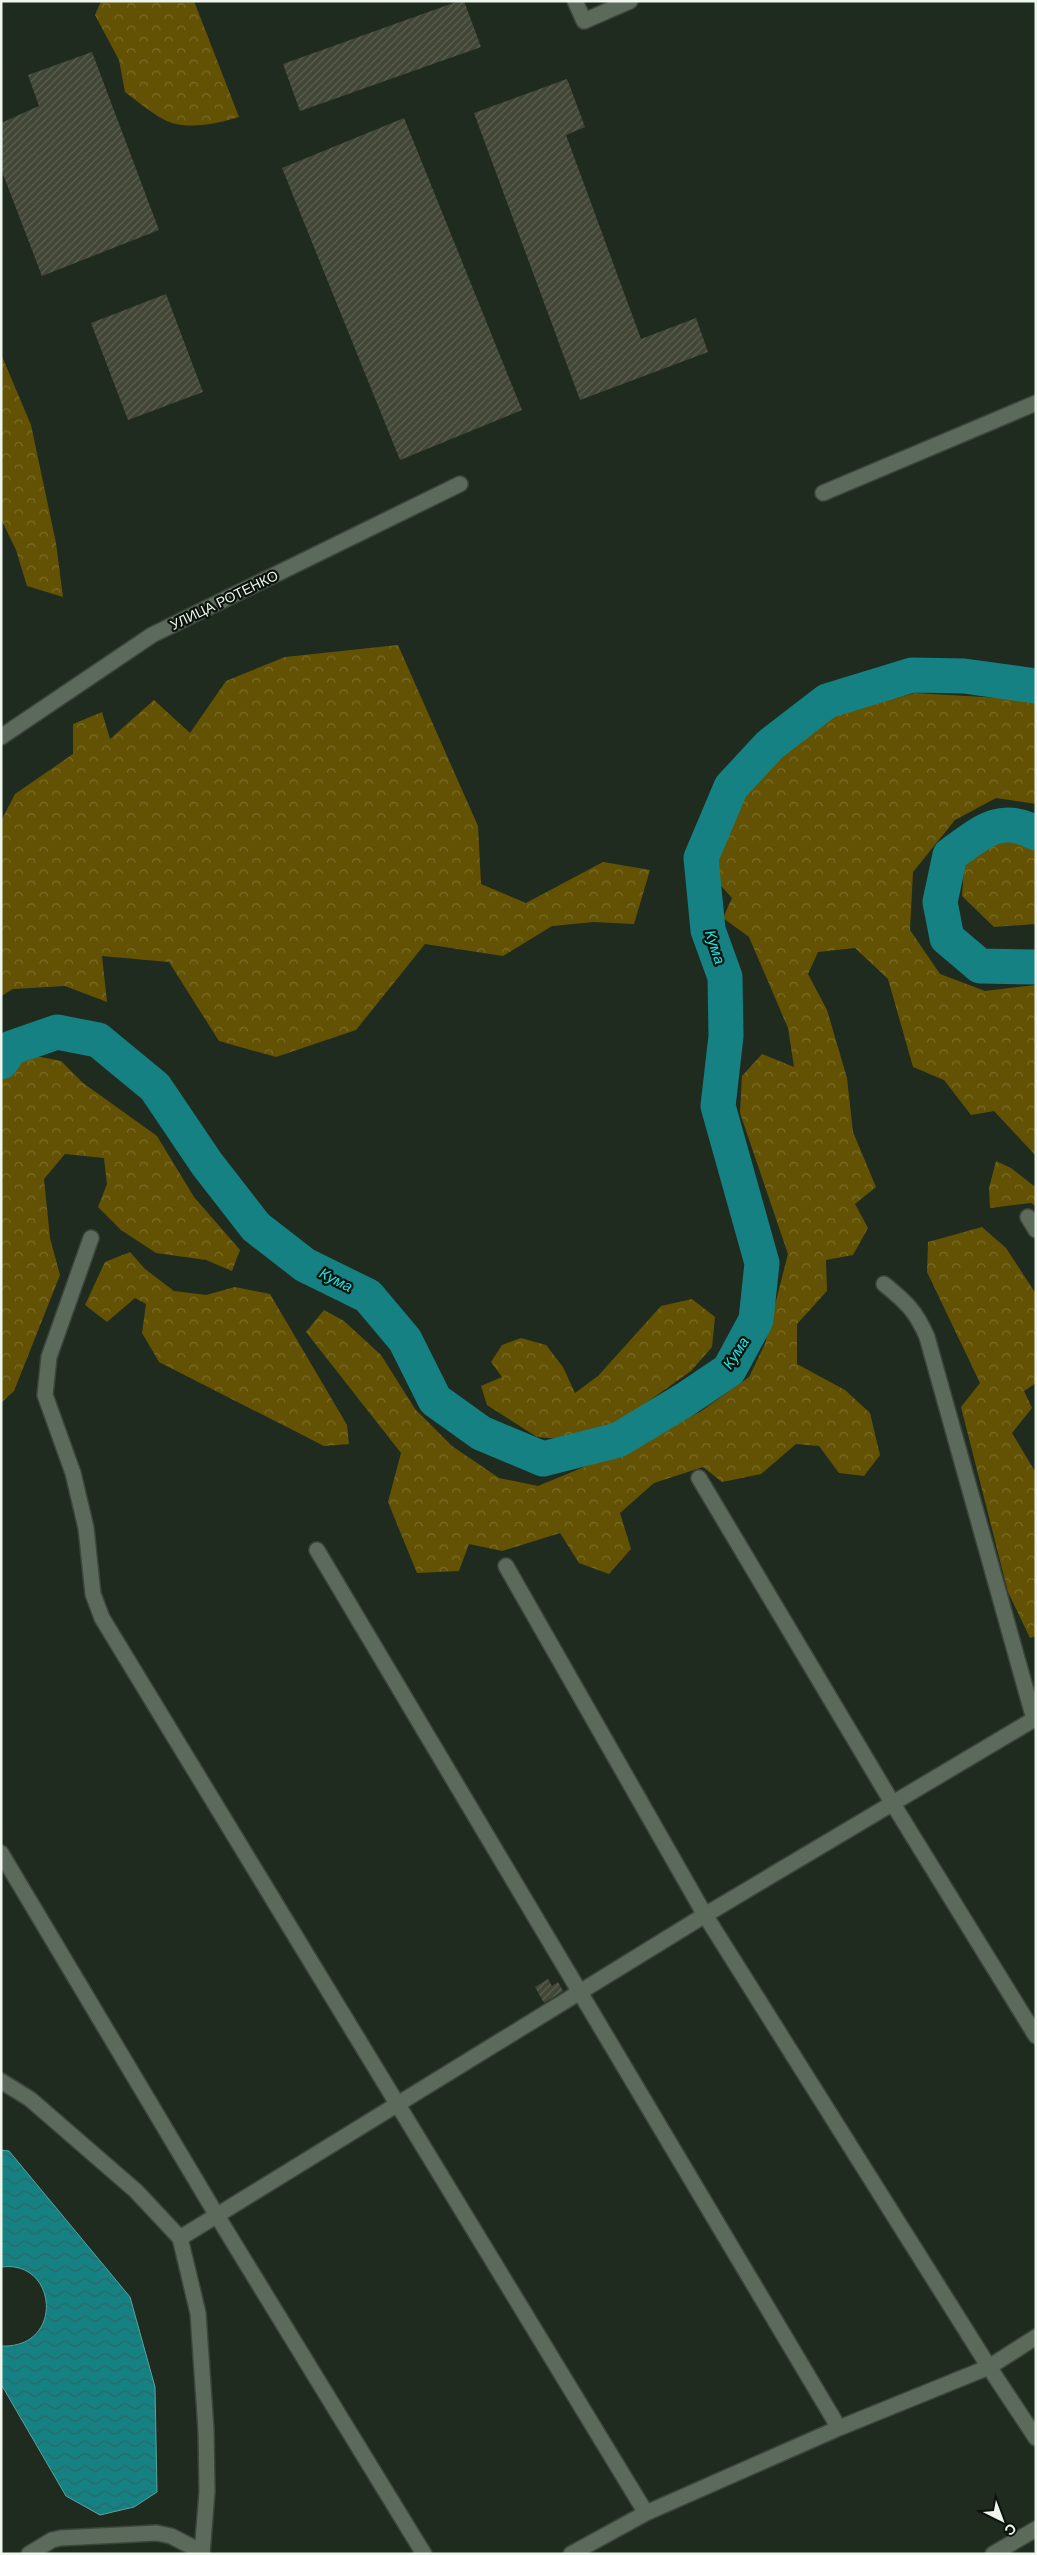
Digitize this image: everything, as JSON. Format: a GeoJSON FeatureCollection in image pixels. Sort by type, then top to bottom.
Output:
{"type":"FeatureCollection","features":[{"type":"Feature","properties":{"kind":"street"},"geometry":{"type":"LineString","coordinates":[[575,1],[584,21],[630,1]]}},
{"type":"Feature","properties":{"kind":"street"},"geometry":{"type":"LineString","coordinates":[[824,493],[1036,403]]}},
{"type":"Feature","properties":{"kind":"street","name":"УЛИЦА РОТЕНКО"},"geometry":{"type":"LineString","coordinates":[[1,737],[152,635],[460,484]]}},
{"type":"Feature","properties":{"kind":"street"},"geometry":{"type":"LineString","coordinates":[[1028,1217],[1036,1230]]}},
{"type":"Feature","properties":{"kind":"street"},"geometry":{"type":"LineString","coordinates":[[91,1238],[49,1357],[45,1395],[77,1492],[86,1528],[93,1594],[102,1618],[646,2513]]}},
{"type":"Feature","properties":{"kind":"street"},"geometry":{"type":"LineString","coordinates":[[180,2238],[216,2214],[706,1915],[1035,1719],[927,1337],[918,1316],[908,1303],[884,1284]]}},
{"type":"Feature","properties":{"kind":"street"},"geometry":{"type":"LineString","coordinates":[[699,1478],[893,1804],[1036,2036]]}},
{"type":"Feature","properties":{"kind":"street"},"geometry":{"type":"LineString","coordinates":[[318,1550],[840,2428]]}},
{"type":"Feature","properties":{"kind":"street"},"geometry":{"type":"LineString","coordinates":[[506,1566],[706,1915],[988,2367],[1036,2438]]}},
{"type":"Feature","properties":{"kind":"street"},"geometry":{"type":"LineString","coordinates":[[1,1853],[216,2214],[424,2554]]}},
{"type":"Feature","properties":{"kind":"street"},"geometry":{"type":"LineString","coordinates":[[1,2081],[30,2099],[128,2185],[180,2238],[198,2314],[201,2352],[207,2483],[202,2553],[171,2536],[157,2533],[60,2538],[52,2540],[28,2554]]}},
{"type":"Feature","properties":{"kind":"street"},"geometry":{"type":"LineString","coordinates":[[571,2554],[646,2513],[840,2428],[988,2367],[1036,2337]]}},
{"type":"Feature","properties":{"kind":"street"},"geometry":{"type":"LineString","coordinates":[[993,2554],[1036,2529]]}},
{"type":"Feature","properties":{"kind":"green space"},"geometry":{"type":"Polygon","coordinates":[[[101,1],[194,1],[239,117],[211,124],[180,125],[171,123],[158,116],[125,92],[119,60],[95,15],[101,1]]]}},
{"type":"Feature","properties":{"kind":"green space"},"geometry":{"type":"Polygon","coordinates":[[[1,354],[31,425],[56,543],[63,597],[27,586],[16,550],[1,519],[1,354]]]}},
{"type":"Feature","properties":{"kind":"green space"},"geometry":{"type":"Polygon","coordinates":[[[398,645],[478,826],[481,884],[526,903],[603,862],[650,870],[634,924],[594,922],[552,926],[503,956],[425,944],[356,1030],[276,1057],[219,1041],[169,962],[102,956],[107,1002],[65,986],[13,989],[1,996],[1,821],[15,794],[73,754],[73,724],[102,712],[110,739],[154,700],[190,733],[226,681],[285,657],[398,645]]]}},
{"type":"Feature","properties":{"kind":"green space"},"geometry":{"type":"Polygon","coordinates":[[[915,693],[1036,700],[1036,804],[996,798],[955,820],[913,872],[910,930],[940,974],[985,991],[1036,985],[1036,1156],[994,1111],[971,1115],[944,1080],[913,1067],[888,979],[855,948],[818,952],[808,974],[827,1010],[847,1078],[853,1132],[876,1187],[855,1204],[868,1228],[853,1255],[826,1260],[827,1291],[797,1324],[797,1364],[845,1390],[870,1413],[880,1455],[864,1476],[839,1473],[819,1446],[796,1444],[761,1474],[722,1482],[703,1467],[654,1483],[620,1513],[631,1549],[609,1574],[579,1563],[560,1533],[502,1551],[469,1544],[459,1571],[417,1573],[388,1502],[401,1453],[306,1332],[324,1310],[344,1321],[381,1355],[415,1409],[452,1446],[499,1478],[538,1486],[584,1467],[700,1412],[749,1377],[765,1344],[788,1254],[740,1113],[742,1076],[762,1054],[794,1067],[788,1028],[749,937],[723,918],[732,898],[715,879],[718,850],[740,800],[784,754],[836,714],[915,693]]]}},
{"type":"Feature","properties":{"kind":"green space"},"geometry":{"type":"Polygon","coordinates":[[[1019,835],[1036,844],[1036,924],[994,927],[962,896],[964,867],[987,845],[1019,835]]]}},
{"type":"Feature","properties":{"kind":"green space"},"geometry":{"type":"Polygon","coordinates":[[[31,1055],[61,1061],[83,1083],[157,1136],[194,1197],[240,1250],[232,1271],[206,1260],[156,1253],[121,1230],[98,1207],[107,1184],[104,1158],[65,1154],[44,1179],[50,1238],[60,1275],[14,1391],[1,1403],[1,1081],[31,1055]]]}},
{"type":"Feature","properties":{"kind":"green space"},"geometry":{"type":"Polygon","coordinates":[[[996,1161],[1011,1168],[1034,1186],[1036,1184],[1036,1206],[1031,1203],[990,1208],[989,1188],[996,1161]]]}},
{"type":"Feature","properties":{"kind":"green space"},"geometry":{"type":"Polygon","coordinates":[[[982,1227],[1006,1248],[1036,1294],[1036,1383],[1024,1391],[1032,1408],[1012,1433],[1036,1473],[1036,1636],[1030,1638],[1008,1592],[961,1407],[980,1383],[927,1272],[928,1242],[982,1227]]]}},
{"type":"Feature","properties":{"kind":"green space"},"geometry":{"type":"Polygon","coordinates":[[[130,1252],[145,1269],[174,1291],[206,1295],[235,1287],[270,1294],[347,1425],[349,1444],[324,1446],[159,1362],[142,1333],[146,1304],[135,1298],[107,1322],[85,1305],[105,1262],[130,1252]]]}},
{"type":"Feature","properties":{"kind":"green space"},"geometry":{"type":"Polygon","coordinates":[[[692,1299],[715,1317],[712,1347],[691,1371],[615,1425],[573,1440],[537,1437],[487,1405],[481,1386],[502,1377],[491,1362],[502,1345],[521,1338],[546,1345],[563,1367],[575,1393],[598,1376],[661,1306],[692,1299]]]}},
{"type":"Feature","properties":{"kind":"water"},"geometry":{"type":"Polygon","coordinates":[[[1,2150],[9,2151],[130,2297],[155,2387],[157,2492],[134,2507],[100,2515],[66,2496],[1,2384],[1,2346],[22,2343],[36,2334],[44,2320],[46,2305],[43,2289],[34,2276],[20,2268],[1,2267],[1,2150]]]}},
{"type":"Feature","properties":{"kind":"building"},"geometry":{"type":"Polygon","coordinates":[[[459,1],[464,1],[481,47],[300,111],[283,64],[459,1]]]}},
{"type":"Feature","properties":{"kind":"building"},"geometry":{"type":"Polygon","coordinates":[[[92,52],[159,230],[42,276],[1,169],[1,123],[39,106],[28,75],[92,52]]]}},
{"type":"Feature","properties":{"kind":"building"},"geometry":{"type":"Polygon","coordinates":[[[567,79],[585,127],[566,135],[641,339],[696,318],[708,352],[580,400],[474,113],[567,79]]]}},
{"type":"Feature","properties":{"kind":"building"},"geometry":{"type":"Polygon","coordinates":[[[404,118],[522,410],[400,460],[282,168],[404,118]]]}},
{"type":"Feature","properties":{"kind":"building"},"geometry":{"type":"Polygon","coordinates":[[[166,294],[203,392],[128,420],[91,323],[166,294]]]}},
{"type":"Feature","properties":{"kind":"building"},"geometry":{"type":"Polygon","coordinates":[[[548,1979],[552,1986],[558,1982],[563,1991],[544,2003],[535,1987],[548,1979]]]}},
{"type":"Feature","properties":{"kind":"waterway","name":"Кума"},"geometry":{"type":"LineString","coordinates":[[1,1062],[11,1048],[57,1032],[98,1040],[155,1087],[207,1164],[256,1227],[305,1265],[368,1296],[405,1340],[435,1400],[481,1433],[543,1459],[618,1440],[686,1399],[729,1370],[756,1320],[762,1263],[718,1106],[726,1036],[725,977],[708,930],[701,858],[731,787],[770,745],[827,701],[912,675],[964,676],[1036,686]]}},
{"type":"Feature","properties":{"kind":"waterway","name":"Кума"},"geometry":{"type":"LineString","coordinates":[[1036,833],[1023,827],[1000,826],[981,834],[950,855],[940,902],[947,938],[980,966],[1036,967]]}}]}
